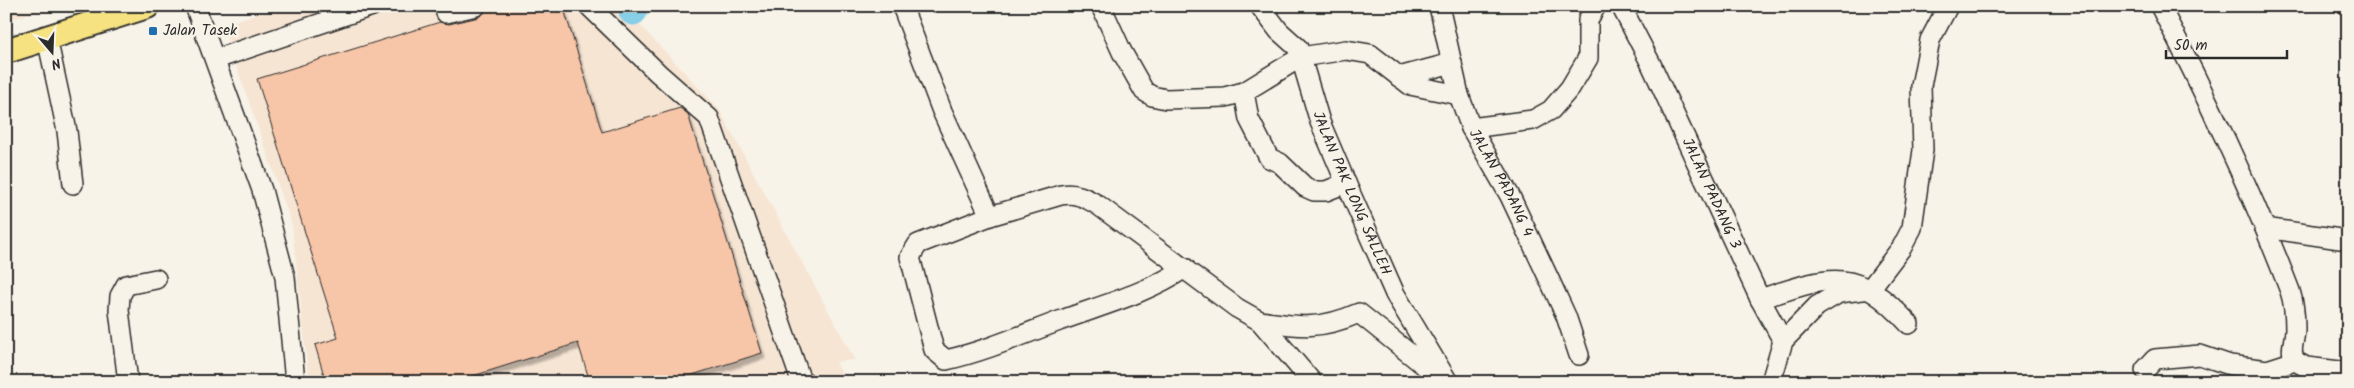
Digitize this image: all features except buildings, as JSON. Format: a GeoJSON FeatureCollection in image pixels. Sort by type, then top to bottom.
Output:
{"type":"FeatureCollection","features":[{"type":"Feature","properties":{"kind":"main road"},"geometry":{"type":"LineString","coordinates":[[6,50],[147,6]]}},
{"type":"Feature","properties":{"kind":"street"},"geometry":{"type":"LineString","coordinates":[[195,6],[216,59],[262,190],[285,277],[295,382]]}},
{"type":"Feature","properties":{"kind":"street"},"geometry":{"type":"LineString","coordinates":[[216,59],[340,11],[372,6]]}},
{"type":"Feature","properties":{"kind":"street"},"geometry":{"type":"LineString","coordinates":[[444,6],[446,13],[476,6]]}},
{"type":"Feature","properties":{"kind":"street"},"geometry":{"type":"LineString","coordinates":[[590,6],[658,74],[709,118],[797,380]]}},
{"type":"Feature","properties":{"kind":"street"},"geometry":{"type":"LineString","coordinates":[[902,6],[942,110],[990,216]]}},
{"type":"Feature","properties":{"kind":"street"},"geometry":{"type":"LineString","coordinates":[[1101,6],[1122,52],[1144,91],[1166,99],[1225,97],[1244,92],[1301,57],[1346,50],[1370,54],[1410,85],[1459,95]]}},
{"type":"Feature","properties":{"kind":"street","name":"JALAN PAK LONG SALLEH"},"geometry":{"type":"LineString","coordinates":[[1260,6],[1279,32],[1298,48],[1320,122],[1395,294],[1447,380]]}},
{"type":"Feature","properties":{"kind":"street","name":"JALAN PADANG 4"},"geometry":{"type":"LineString","coordinates":[[1439,6],[1459,95],[1471,128],[1510,196],[1566,316],[1578,355]]}},
{"type":"Feature","properties":{"kind":"street"},"geometry":{"type":"LineString","coordinates":[[1471,128],[1533,120],[1551,110],[1570,88],[1588,58],[1588,20],[1596,6]]}},
{"type":"Feature","properties":{"kind":"street","name":"JALAN PADANG 3"},"geometry":{"type":"LineString","coordinates":[[1621,6],[1650,62],[1760,299],[1783,341]]}},
{"type":"Feature","properties":{"kind":"street"},"geometry":{"type":"LineString","coordinates":[[1770,382],[1783,341],[1798,324],[1817,306],[1839,292],[1870,289],[1902,247],[1912,228],[1923,150],[1921,86],[1930,40],[1948,6]]}},
{"type":"Feature","properties":{"kind":"street"},"geometry":{"type":"LineString","coordinates":[[2160,6],[2196,75],[2265,228],[2293,300],[2296,330],[2291,353],[2296,362],[2306,367],[2348,372]]}},
{"type":"Feature","properties":{"kind":"street"},"geometry":{"type":"LineString","coordinates":[[47,38],[67,131],[73,184]]}},
{"type":"Feature","properties":{"kind":"street"},"geometry":{"type":"LineString","coordinates":[[1399,77],[1452,63]]}},
{"type":"Feature","properties":{"kind":"street"},"geometry":{"type":"LineString","coordinates":[[1244,92],[1249,119],[1269,158],[1280,163],[1305,187],[1314,191],[1326,191],[1346,183]]}},
{"type":"Feature","properties":{"kind":"street"},"geometry":{"type":"LineString","coordinates":[[1184,268],[1172,277],[1130,295],[1002,342],[946,360],[934,350],[910,257],[918,244],[990,216],[1069,193],[1081,195],[1098,205],[1184,268],[1237,308],[1260,321],[1312,382]]}},
{"type":"Feature","properties":{"kind":"street"},"geometry":{"type":"LineString","coordinates":[[2265,228],[2340,239],[2348,238]]}},
{"type":"Feature","properties":{"kind":"street"},"geometry":{"type":"LineString","coordinates":[[128,382],[119,310],[120,296],[126,286],[156,279]]}},
{"type":"Feature","properties":{"kind":"street"},"geometry":{"type":"LineString","coordinates":[[1760,299],[1820,281],[1844,280],[1870,289],[1882,296],[1910,324]]}},
{"type":"Feature","properties":{"kind":"street"},"geometry":{"type":"LineString","coordinates":[[1260,321],[1303,327],[1335,323],[1359,313],[1425,366],[1447,380]]}},
{"type":"Feature","properties":{"kind":"street"},"geometry":{"type":"LineString","coordinates":[[2145,370],[2155,359],[2200,355],[2230,365],[2267,370],[2296,362]]}},
{"type":"Feature","properties":{"kind":"shaded area"},"geometry":{"type":"Polygon","coordinates":[[[6,6],[54,6],[6,21],[6,6]]]}},
{"type":"Feature","properties":{"kind":"shaded area"},"geometry":{"type":"Polygon","coordinates":[[[280,6],[622,6],[719,109],[855,360],[836,362],[846,382],[309,382],[292,225],[222,25],[280,6]]]}},
{"type":"Feature","properties":{"kind":"waterway"},"geometry":{"type":"LineString","coordinates":[[632,6],[633,11]]}},
{"type":"Feature","properties":{"kind":"place","name":"Jalan Tasek"},"geometry":{"type":"Point","coordinates":[153,31]}}]}
